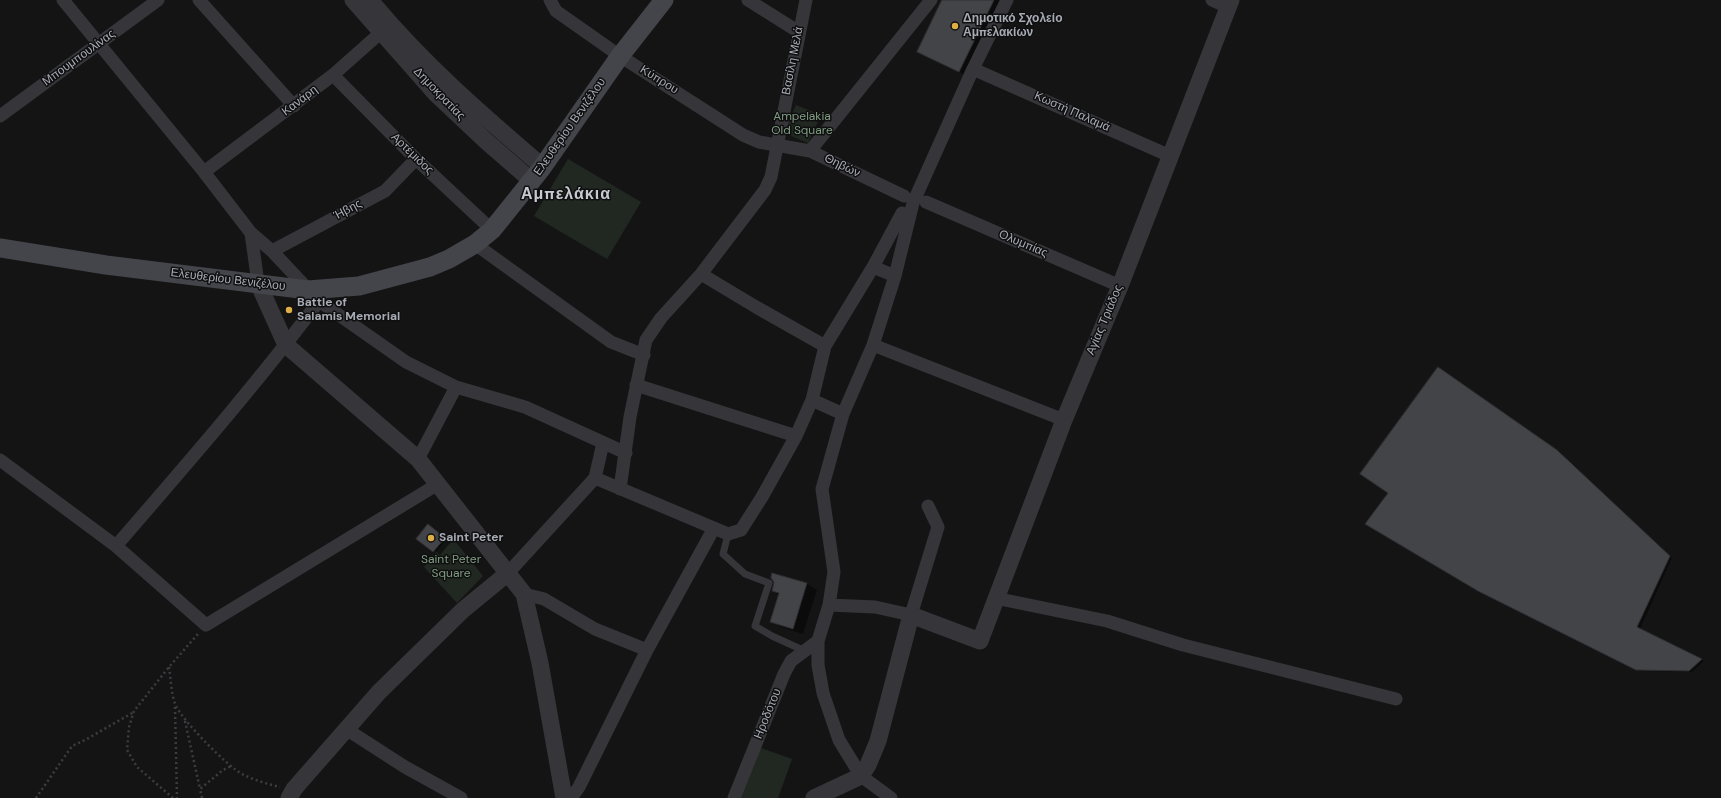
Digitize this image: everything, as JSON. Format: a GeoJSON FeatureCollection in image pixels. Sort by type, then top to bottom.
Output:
{"type":"FeatureCollection","features":[{"type":"Feature","properties":{"kind":"main road","name":"Ελευθερίου Βενιζέλου"},"geometry":{"type":"LineString","coordinates":[[0,248],[106,265],[258,283],[313,296],[359,286],[430,267],[449,259],[475,244],[492,230],[538,174],[620,56],[664,0]]}},
{"type":"Feature","properties":{"kind":"street"},"geometry":{"type":"LineString","coordinates":[[63,0],[204,172],[251,233],[272,250],[313,296],[406,362],[456,387],[525,407],[626,453]]}},
{"type":"Feature","properties":{"kind":"street","name":"Μπουμπουλίνας"},"geometry":{"type":"LineString","coordinates":[[0,116],[158,0]]}},
{"type":"Feature","properties":{"kind":"street"},"geometry":{"type":"LineString","coordinates":[[199,0],[294,106]]}},
{"type":"Feature","properties":{"kind":"street","name":"Δημοκρατίας"},"geometry":{"type":"LineString","coordinates":[[353,0],[386,28]]}},
{"type":"Feature","properties":{"kind":"street","name":"Δημοκρατίας"},"geometry":{"type":"LineString","coordinates":[[370,0],[386,28],[435,93],[486,141],[538,174]]}},
{"type":"Feature","properties":{"kind":"street","name":"Κύπρου"},"geometry":{"type":"LineString","coordinates":[[550,0],[556,11],[620,56],[743,135],[759,142],[777,145]]}},
{"type":"Feature","properties":{"kind":"street"},"geometry":{"type":"LineString","coordinates":[[748,0],[799,32]]}},
{"type":"Feature","properties":{"kind":"street","name":"Βασίλη Μελά"},"geometry":{"type":"LineString","coordinates":[[620,488],[636,385],[644,355],[646,340],[661,318],[700,274],[765,190],[771,177],[806,0]]}},
{"type":"Feature","properties":{"kind":"street"},"geometry":{"type":"LineString","coordinates":[[810,151],[931,0]]}},
{"type":"Feature","properties":{"kind":"street"},"geometry":{"type":"LineString","coordinates":[[891,798],[860,776],[839,740],[823,693],[818,665],[818,641],[829,605],[834,572],[822,489],[843,414],[873,345],[895,276],[913,203],[973,69],[1007,0]]}},
{"type":"Feature","properties":{"kind":"street"},"geometry":{"type":"LineString","coordinates":[[1212,0],[1230,4]]}},
{"type":"Feature","properties":{"kind":"street","name":"Αγίας Τριάδος"},"geometry":{"type":"LineString","coordinates":[[911,615],[980,641],[995,598],[1064,420],[1120,286],[1230,4]]}},
{"type":"Feature","properties":{"kind":"street","name":"Κανάρη"},"geometry":{"type":"LineString","coordinates":[[204,172],[294,106],[333,75],[386,28]]}},
{"type":"Feature","properties":{"kind":"street","name":"Κωστή Παλαμά"},"geometry":{"type":"LineString","coordinates":[[973,69],[1170,156]]}},
{"type":"Feature","properties":{"kind":"street","name":"Αρτέμιδος"},"geometry":{"type":"LineString","coordinates":[[333,75],[416,159],[492,230]]}},
{"type":"Feature","properties":{"kind":"street","name":"Θηβών"},"geometry":{"type":"LineString","coordinates":[[777,145],[810,151],[904,196]]}},
{"type":"Feature","properties":{"kind":"street","name":"Ήβης"},"geometry":{"type":"LineString","coordinates":[[272,250],[385,191],[416,159]]}},
{"type":"Feature","properties":{"kind":"street","name":"Ολυμπίας"},"geometry":{"type":"LineString","coordinates":[[926,202],[1120,286]]}},
{"type":"Feature","properties":{"kind":"street"},"geometry":{"type":"LineString","coordinates":[[595,478],[728,534],[741,530],[762,497],[796,436],[812,400],[825,346],[873,267],[902,213]]}},
{"type":"Feature","properties":{"kind":"street"},"geometry":{"type":"LineString","coordinates":[[251,233],[258,283],[286,344],[418,459],[524,594],[540,663],[564,798]]}},
{"type":"Feature","properties":{"kind":"street"},"geometry":{"type":"LineString","coordinates":[[475,244],[612,342],[644,355]]}},
{"type":"Feature","properties":{"kind":"street"},"geometry":{"type":"LineString","coordinates":[[873,267],[895,276]]}},
{"type":"Feature","properties":{"kind":"street"},"geometry":{"type":"LineString","coordinates":[[700,274],[756,308],[825,346]]}},
{"type":"Feature","properties":{"kind":"street"},"geometry":{"type":"LineString","coordinates":[[116,546],[195,455],[286,344],[313,296]]}},
{"type":"Feature","properties":{"kind":"street"},"geometry":{"type":"LineString","coordinates":[[873,345],[1064,420]]}},
{"type":"Feature","properties":{"kind":"street"},"geometry":{"type":"LineString","coordinates":[[636,385],[796,436]]}},
{"type":"Feature","properties":{"kind":"street"},"geometry":{"type":"LineString","coordinates":[[418,459],[456,387]]}},
{"type":"Feature","properties":{"kind":"street"},"geometry":{"type":"LineString","coordinates":[[812,400],[843,414]]}},
{"type":"Feature","properties":{"kind":"street"},"geometry":{"type":"LineString","coordinates":[[291,794],[379,692],[463,610],[508,573],[595,478],[603,443]]}},
{"type":"Feature","properties":{"kind":"street"},"geometry":{"type":"LineString","coordinates":[[0,460],[116,546],[206,625],[438,484]]}},
{"type":"Feature","properties":{"kind":"street"},"geometry":{"type":"LineString","coordinates":[[814,798],[860,776],[868,765],[878,740],[911,615],[938,528],[928,506]]}},
{"type":"Feature","properties":{"kind":"street"},"geometry":{"type":"LineString","coordinates":[[572,798],[579,787],[647,650],[714,528]]}},
{"type":"Feature","properties":{"kind":"street"},"geometry":{"type":"LineString","coordinates":[[524,594],[544,599],[595,629],[647,650]]}},
{"type":"Feature","properties":{"kind":"street"},"geometry":{"type":"LineString","coordinates":[[995,598],[1107,621],[1190,647],[1396,699]]}},
{"type":"Feature","properties":{"kind":"street"},"geometry":{"type":"LineString","coordinates":[[829,605],[875,607],[911,615]]}},
{"type":"Feature","properties":{"kind":"street","name":"Ηροδότου"},"geometry":{"type":"LineString","coordinates":[[734,798],[784,674],[791,662],[818,641]]}},
{"type":"Feature","properties":{"kind":"street"},"geometry":{"type":"LineString","coordinates":[[346,729],[405,767],[462,798]]}},
{"type":"Feature","properties":{"kind":"lane"},"geometry":{"type":"LineString","coordinates":[[728,534],[723,554],[746,574],[769,583],[754,626],[805,651]]}},
{"type":"Feature","properties":{"kind":"path"},"geometry":{"type":"LineString","coordinates":[[36,798],[72,746],[86,740],[134,711],[169,667],[206,625]]}},
{"type":"Feature","properties":{"kind":"path"},"geometry":{"type":"LineString","coordinates":[[169,667],[175,705],[177,798]]}},
{"type":"Feature","properties":{"kind":"path"},"geometry":{"type":"LineString","coordinates":[[175,705],[185,721],[231,766],[242,774],[291,794]]}},
{"type":"Feature","properties":{"kind":"path"},"geometry":{"type":"LineString","coordinates":[[134,711],[129,727],[127,750],[138,767],[173,798]]}},
{"type":"Feature","properties":{"kind":"path"},"geometry":{"type":"LineString","coordinates":[[185,721],[202,798]]}},
{"type":"Feature","properties":{"kind":"path"},"geometry":{"type":"LineString","coordinates":[[200,789],[223,770],[231,766]]}},
{"type":"Feature","properties":{"kind":"green space","name":"Ampelakia Old Square"},"geometry":{"type":"Polygon","coordinates":[[[796,105],[821,115],[808,143],[784,133],[796,105]]]}},
{"type":"Feature","properties":{"kind":"green space"},"geometry":{"type":"Polygon","coordinates":[[[568,159],[641,202],[607,259],[534,216],[568,159]]]}},
{"type":"Feature","properties":{"kind":"green space","name":"Saint Peter Square"},"geometry":{"type":"Polygon","coordinates":[[[450,535],[483,576],[457,603],[424,567],[450,535]]]}},
{"type":"Feature","properties":{"kind":"green space"},"geometry":{"type":"Polygon","coordinates":[[[758,747],[792,759],[778,798],[739,798],[758,747]]]}},
{"type":"Feature","properties":{"kind":"building","name":"Δημοτικό Σχολείο Αμπελακίων"},"geometry":{"type":"Polygon","coordinates":[[[942,0],[994,0],[959,72],[917,52],[942,0]]]}},
{"type":"Feature","properties":{"kind":"building"},"geometry":{"type":"Polygon","coordinates":[[[1438,367],[1557,450],[1670,556],[1637,627],[1702,659],[1689,671],[1636,670],[1478,591],[1365,524],[1388,493],[1360,474],[1438,367]]]}},
{"type":"Feature","properties":{"kind":"building","name":"Saint Peter"},"geometry":{"type":"Polygon","coordinates":[[[428,524],[445,538],[433,552],[416,539],[428,524]]]}},
{"type":"Feature","properties":{"kind":"building"},"geometry":{"type":"Polygon","coordinates":[[[772,573],[807,583],[793,629],[770,622],[779,593],[772,591],[774,582],[771,578],[772,573]]]}},
{"type":"Feature","properties":{"kind":"place","name":"Δημοτικό Σχολείο Αμπελακίων"},"geometry":{"type":"Point","coordinates":[955,26]}},
{"type":"Feature","properties":{"kind":"place","name":"Battle of Salamis Memorial"},"geometry":{"type":"Point","coordinates":[289,310]}},
{"type":"Feature","properties":{"kind":"place","name":"Saint Peter"},"geometry":{"type":"Point","coordinates":[431,538]}},
{"type":"Feature","properties":{"kind":"district","name":"Αμπελάκια"},"geometry":{"type":"Point","coordinates":[566,195]}}]}
